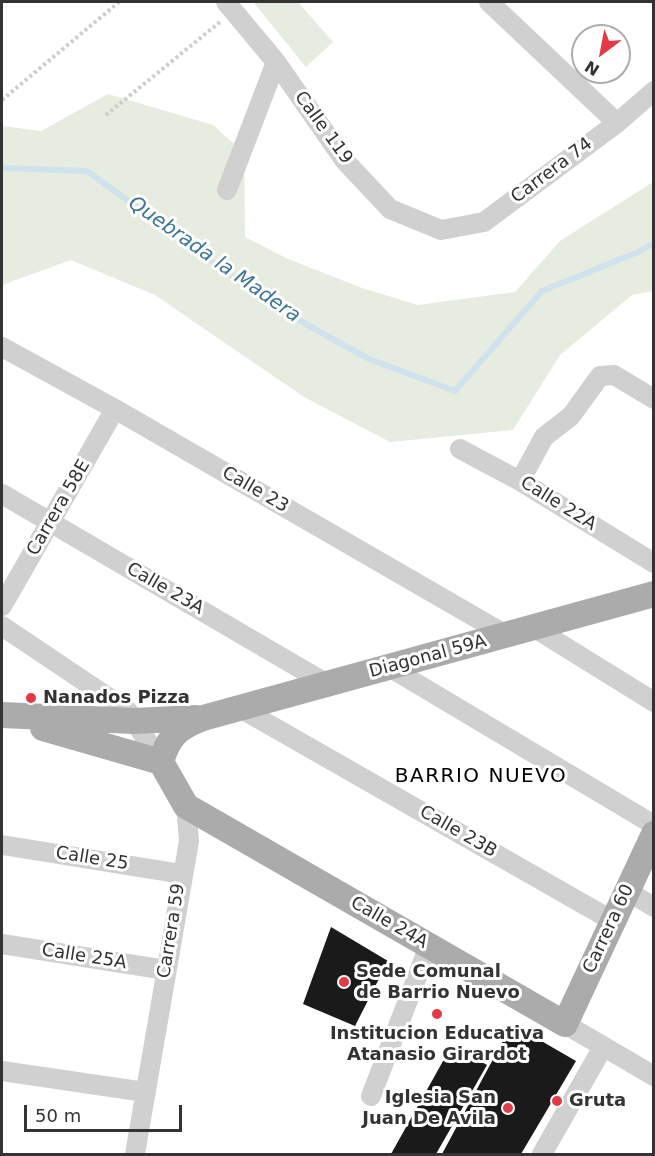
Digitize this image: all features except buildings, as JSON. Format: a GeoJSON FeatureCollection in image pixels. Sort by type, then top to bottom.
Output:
{"type":"FeatureCollection","features":[{"type":"Feature","properties":{"kind":"main road","name":"Diagonal 59A"},"geometry":{"type":"LineString","coordinates":[[161,762],[166,746],[175,733],[187,723],[654,594]]}},
{"type":"Feature","properties":{"kind":"main road"},"geometry":{"type":"LineString","coordinates":[[2,716],[134,721]]}},
{"type":"Feature","properties":{"kind":"main road"},"geometry":{"type":"LineString","coordinates":[[2,716],[161,762]]}},
{"type":"Feature","properties":{"kind":"main road","name":"Diagonal 59A"},"geometry":{"type":"LineString","coordinates":[[134,721],[203,718]]}},
{"type":"Feature","properties":{"kind":"main road","name":"Carrera 59"},"geometry":{"type":"LineString","coordinates":[[161,762],[186,806]]}},
{"type":"Feature","properties":{"kind":"main road","name":"Calle 24A"},"geometry":{"type":"LineString","coordinates":[[186,806],[565,1024]]}},
{"type":"Feature","properties":{"kind":"main road","name":"Carrera 60"},"geometry":{"type":"LineString","coordinates":[[565,1024],[654,834]]}},
{"type":"Feature","properties":{"kind":"street"},"geometry":{"type":"LineString","coordinates":[[489,2],[617,123]]}},
{"type":"Feature","properties":{"kind":"street","name":"Calle 119"},"geometry":{"type":"LineString","coordinates":[[230,6],[276,62],[345,161],[390,209],[441,231]]}},
{"type":"Feature","properties":{"kind":"street"},"geometry":{"type":"LineString","coordinates":[[227,190],[276,62]]}},
{"type":"Feature","properties":{"kind":"street","name":"Carrera 74"},"geometry":{"type":"LineString","coordinates":[[441,231],[484,222],[617,123],[654,91]]}},
{"type":"Feature","properties":{"kind":"street","name":"Calle 23"},"geometry":{"type":"LineString","coordinates":[[2,347],[115,408],[506,635]]}},
{"type":"Feature","properties":{"kind":"street"},"geometry":{"type":"LineString","coordinates":[[520,481],[544,437],[572,416],[600,376],[614,375],[654,399]]}},
{"type":"Feature","properties":{"kind":"street","name":"Carrera 58E"},"geometry":{"type":"LineString","coordinates":[[2,606],[115,408]]}},
{"type":"Feature","properties":{"kind":"street","name":"Calle 22A"},"geometry":{"type":"LineString","coordinates":[[460,449],[520,481],[654,563]]}},
{"type":"Feature","properties":{"kind":"street","name":"Calle 23A"},"geometry":{"type":"LineString","coordinates":[[2,494],[327,684]]}},
{"type":"Feature","properties":{"kind":"street","name":"Carrera 59"},"geometry":{"type":"LineString","coordinates":[[2,626],[127,710],[161,762]]}},
{"type":"Feature","properties":{"kind":"street"},"geometry":{"type":"LineString","coordinates":[[533,627],[654,702]]}},
{"type":"Feature","properties":{"kind":"street"},"geometry":{"type":"LineString","coordinates":[[389,667],[654,825]]}},
{"type":"Feature","properties":{"kind":"street","name":"Calle 23B"},"geometry":{"type":"LineString","coordinates":[[240,708],[613,921]]}},
{"type":"Feature","properties":{"kind":"street"},"geometry":{"type":"LineString","coordinates":[[87,739],[107,736],[134,721]]}},
{"type":"Feature","properties":{"kind":"street","name":"Carrera 59"},"geometry":{"type":"LineString","coordinates":[[135,1155],[189,841],[186,806]]}},
{"type":"Feature","properties":{"kind":"street","name":"Calle 25"},"geometry":{"type":"LineString","coordinates":[[2,845],[182,874]]}},
{"type":"Feature","properties":{"kind":"street"},"geometry":{"type":"LineString","coordinates":[[627,891],[654,907]]}},
{"type":"Feature","properties":{"kind":"street","name":"Calle 25A"},"geometry":{"type":"LineString","coordinates":[[2,944],[166,970]]}},
{"type":"Feature","properties":{"kind":"street"},"geometry":{"type":"LineString","coordinates":[[371,1096],[429,946]]}},
{"type":"Feature","properties":{"kind":"street","name":"Calle 24A"},"geometry":{"type":"LineString","coordinates":[[565,1024],[654,1076]]}},
{"type":"Feature","properties":{"kind":"street"},"geometry":{"type":"LineString","coordinates":[[542,1155],[603,1047]]}},
{"type":"Feature","properties":{"kind":"street"},"geometry":{"type":"LineString","coordinates":[[2,1071],[145,1092]]}},
{"type":"Feature","properties":{"kind":"path"},"geometry":{"type":"LineString","coordinates":[[2,100],[119,2]]}},
{"type":"Feature","properties":{"kind":"path"},"geometry":{"type":"LineString","coordinates":[[106,114],[230,6]]}},
{"type":"Feature","properties":{"kind":"shaded area"},"geometry":{"type":"Polygon","coordinates":[[[253,2],[298,2],[333,42],[306,67],[253,2]]]}},
{"type":"Feature","properties":{"kind":"shaded area"},"geometry":{"type":"Polygon","coordinates":[[[108,94],[213,125],[244,153],[245,237],[288,259],[362,288],[418,305],[515,292],[560,241],[653,182],[653,291],[632,295],[560,355],[513,430],[390,442],[304,397],[155,295],[71,260],[2,285],[2,126],[41,131],[108,94]]]}},
{"type":"Feature","properties":{"kind":"waterway","name":"Quebrada la Madera"},"geometry":{"type":"LineString","coordinates":[[2,168],[87,171],[275,307],[369,359],[455,391],[542,291],[638,252],[654,243]]}},
{"type":"Feature","properties":{"kind":"place","name":"Nanados Pizza"},"geometry":{"type":"Point","coordinates":[31,698]}},
{"type":"Feature","properties":{"kind":"place","name":"Sede Comunal de Barrio Nuevo"},"geometry":{"type":"Point","coordinates":[344,982]}},
{"type":"Feature","properties":{"kind":"place","name":"Institucion Educativa Atanasio Girardot"},"geometry":{"type":"Point","coordinates":[437,1014]}},
{"type":"Feature","properties":{"kind":"place","name":"Gruta"},"geometry":{"type":"Point","coordinates":[557,1101]}},
{"type":"Feature","properties":{"kind":"place","name":"Iglesia San Juan De Avila"},"geometry":{"type":"Point","coordinates":[508,1108]}},
{"type":"Feature","properties":{"kind":"district","name":"BARRIO NUEVO"},"geometry":{"type":"Point","coordinates":[481,777]}}]}
